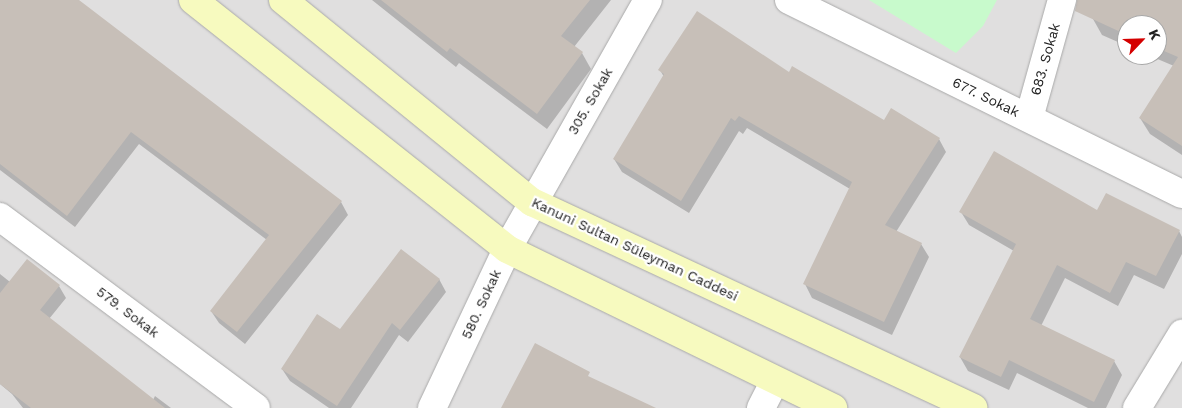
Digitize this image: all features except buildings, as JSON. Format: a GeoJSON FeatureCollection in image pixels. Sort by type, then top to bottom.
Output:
{"type":"FeatureCollection","features":[{"type":"Feature","properties":{"kind":"street"},"geometry":{"type":"LineString","coordinates":[[193,0],[507,249],[833,408]]}},
{"type":"Feature","properties":{"kind":"street","name":"Kanuni Sultan Süleyman Caddesi"},"geometry":{"type":"LineString","coordinates":[[283,0],[532,202],[973,408]]}},
{"type":"Feature","properties":{"kind":"street","name":"305. Sokak"},"geometry":{"type":"LineString","coordinates":[[532,202],[648,0]]}},
{"type":"Feature","properties":{"kind":"street","name":"677. Sokak"},"geometry":{"type":"LineString","coordinates":[[789,0],[1182,194]]}},
{"type":"Feature","properties":{"kind":"street","name":"683. Sokak"},"geometry":{"type":"LineString","coordinates":[[1029,118],[1062,0]]}},
{"type":"Feature","properties":{"kind":"street","name":"580. Sokak"},"geometry":{"type":"LineString","coordinates":[[432,408],[507,249],[532,202]]}},
{"type":"Feature","properties":{"kind":"street","name":"579. Sokak"},"geometry":{"type":"LineString","coordinates":[[0,217],[256,408]]}},
{"type":"Feature","properties":{"kind":"street"},"geometry":{"type":"LineString","coordinates":[[1137,408],[1182,334]]}},
{"type":"Feature","properties":{"kind":"street"},"geometry":{"type":"LineString","coordinates":[[761,408],[775,381]]}},
{"type":"Feature","properties":{"kind":"shaded area"},"geometry":{"type":"Polygon","coordinates":[[[0,0],[1182,0],[1182,408],[0,408],[0,0]]]}},
{"type":"Feature","properties":{"kind":"green space"},"geometry":{"type":"Polygon","coordinates":[[[869,0],[997,0],[983,26],[956,53],[869,0]]]}}]}
